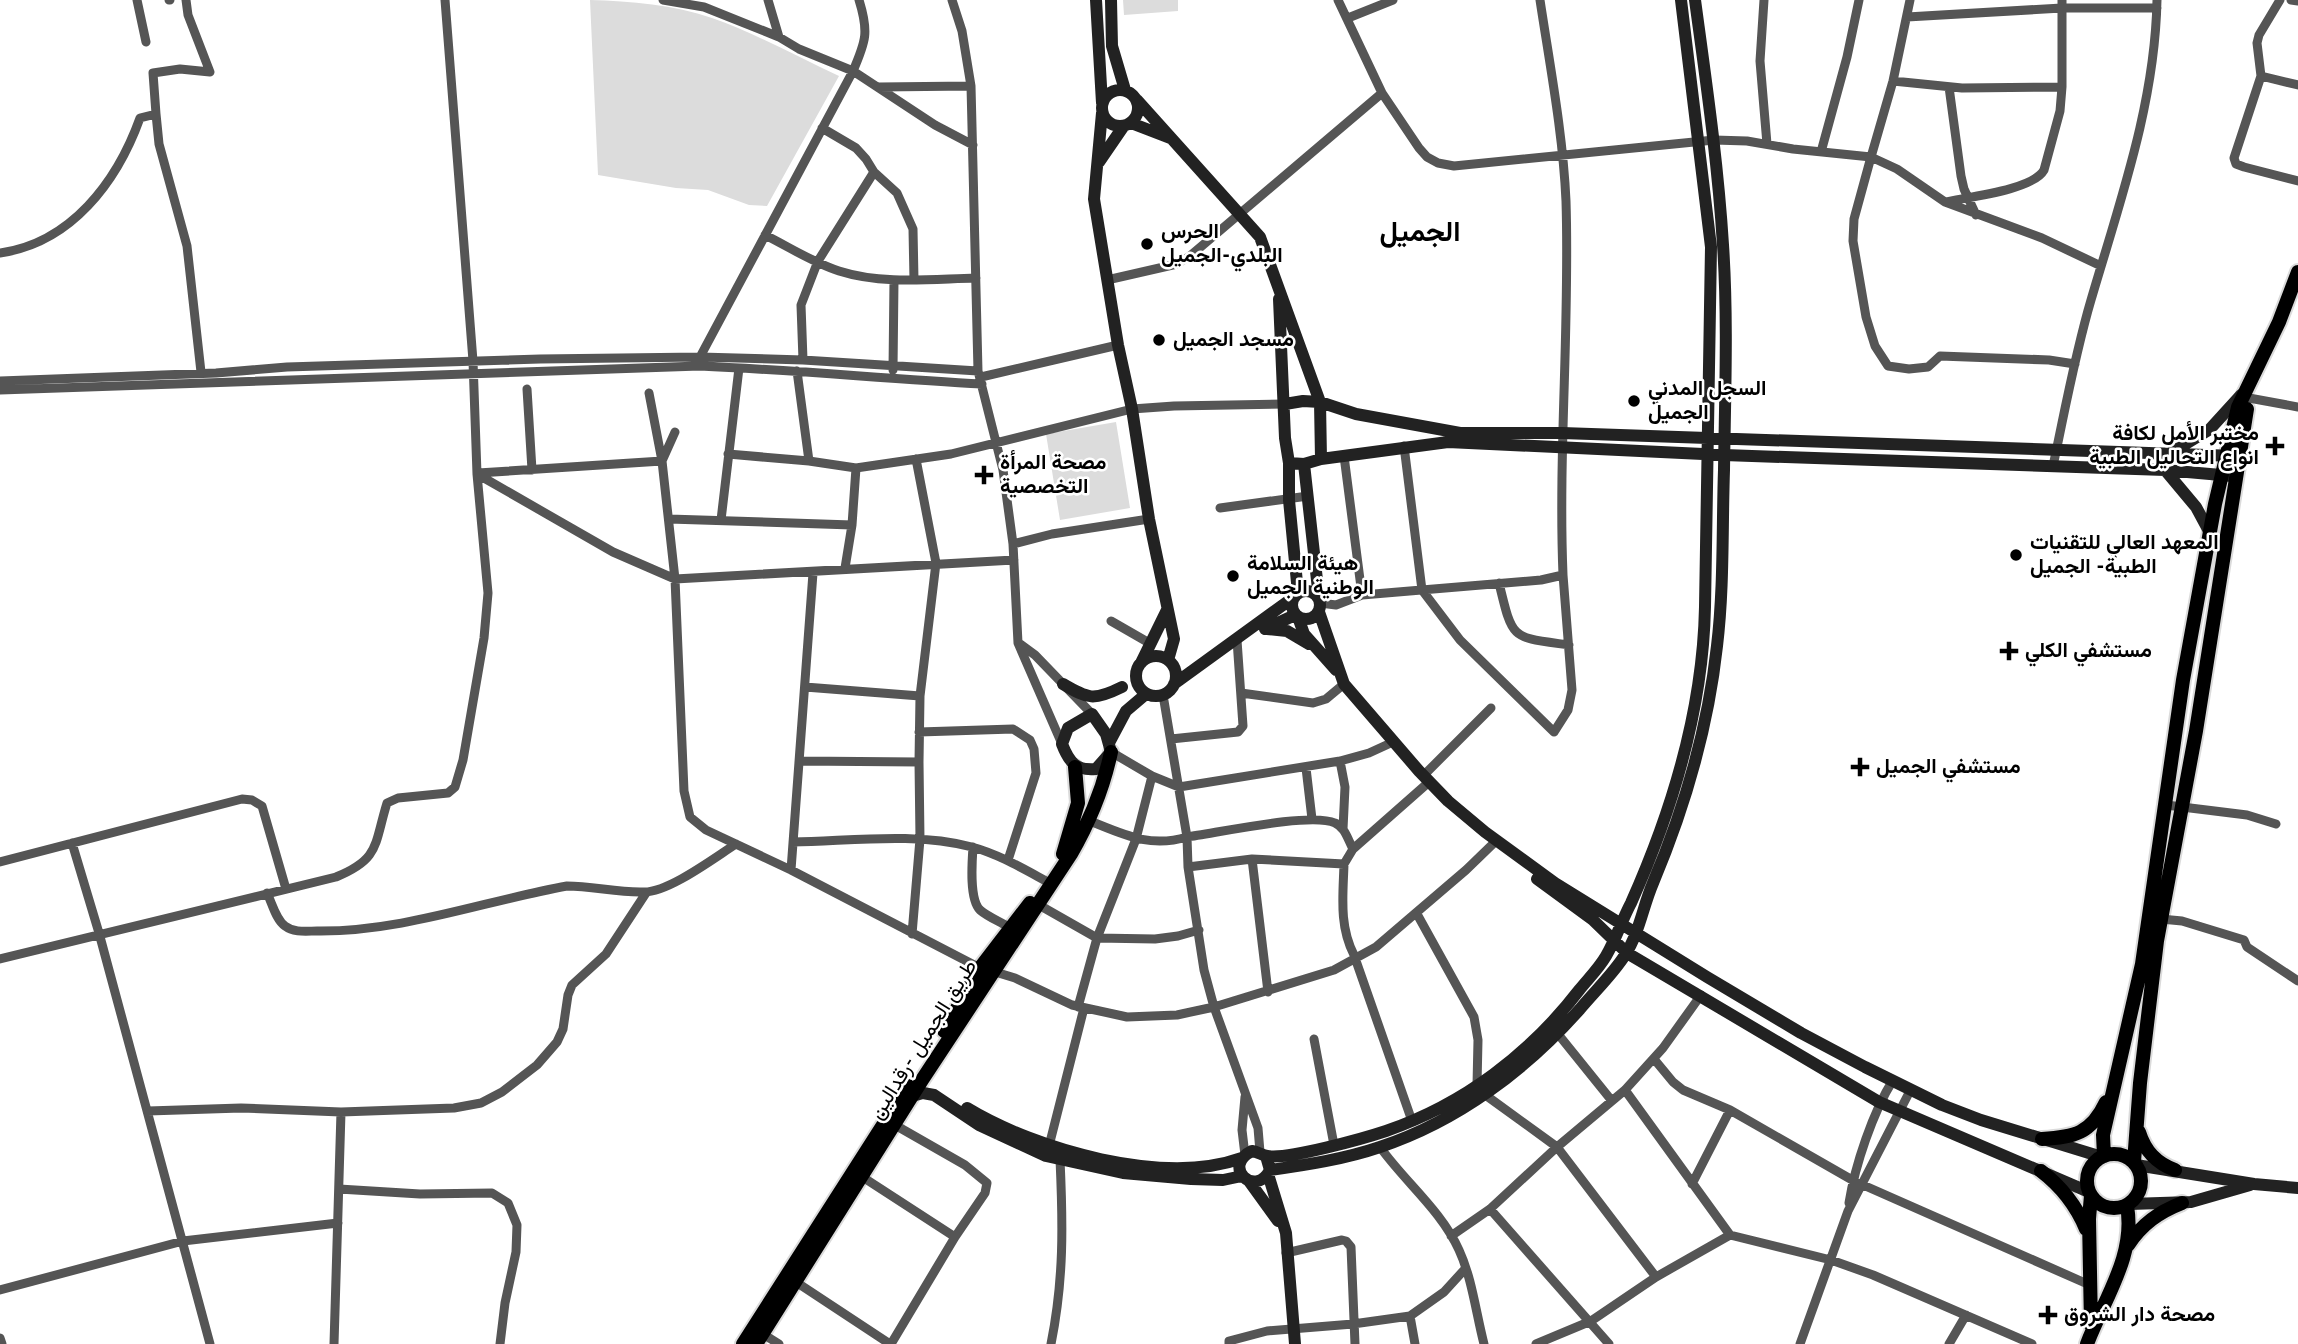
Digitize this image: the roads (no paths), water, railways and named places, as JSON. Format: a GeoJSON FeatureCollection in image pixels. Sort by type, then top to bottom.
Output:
{"type":"FeatureCollection","features":[{"type":"Feature","properties":{"kind":"main road"},"geometry":{"type":"LineString","coordinates":[[2090,1194],[2104,1207],[2116,1209],[2129,1205],[2138,1195],[2142,1182],[2135,1163],[2140,1083],[2161,919],[2196,731],[2232,456],[2244,398],[2275,332],[2298,272]]}},
{"type":"Feature","properties":{"kind":"main road"},"geometry":{"type":"LineString","coordinates":[[2103,1156],[2102,1142],[2114,1082],[2142,964],[2183,680],[2210,533],[2229,475]]}},
{"type":"Feature","properties":{"kind":"main road","name":"طريق الجميل -رقدالين"},"geometry":{"type":"LineString","coordinates":[[743,1344],[917,1079],[947,1025],[986,970],[1039,905],[1090,821],[1105,780],[1110,748]]}},
{"type":"Feature","properties":{"kind":"main road","name":"طريق الجميل -رقدالين"},"geometry":{"type":"LineString","coordinates":[[986,970],[1010,928],[1065,852],[1079,793],[1075,767]]}},
{"type":"Feature","properties":{"kind":"main road","name":"طريق الجميل -رقدالين"},"geometry":{"type":"LineString","coordinates":[[760,1339],[895,1125],[912,1096],[917,1079]]}},
{"type":"Feature","properties":{"kind":"main road"},"geometry":{"type":"LineString","coordinates":[[2042,1139],[2073,1136],[2091,1126],[2104,1107],[2114,1082]]}},
{"type":"Feature","properties":{"kind":"main road"},"geometry":{"type":"LineString","coordinates":[[2137,1123],[2143,1144],[2149,1153],[2165,1166],[2175,1170]]}},
{"type":"Feature","properties":{"kind":"main road"},"geometry":{"type":"LineString","coordinates":[[2089,1339],[2092,1286],[2090,1194],[2087,1180],[2090,1169],[2103,1156],[2120,1154],[2135,1163]]}},
{"type":"Feature","properties":{"kind":"main road"},"geometry":{"type":"LineString","coordinates":[[2040,1171],[2053,1180],[2074,1204],[2090,1247]]}},
{"type":"Feature","properties":{"kind":"main road"},"geometry":{"type":"LineString","coordinates":[[2127,1246],[2145,1224],[2182,1203]]}},
{"type":"Feature","properties":{"kind":"main road"},"geometry":{"type":"LineString","coordinates":[[2089,1339],[2127,1246],[2129,1205]]}},
{"type":"Feature","properties":{"kind":"street"},"geometry":{"type":"LineString","coordinates":[[137,0],[146,42]]}},
{"type":"Feature","properties":{"kind":"street"},"geometry":{"type":"LineString","coordinates":[[186,0],[188,15],[210,72],[180,69],[153,73],[159,144],[187,246],[201,372]]}},
{"type":"Feature","properties":{"kind":"street"},"geometry":{"type":"LineString","coordinates":[[0,959],[336,877],[359,867],[371,856],[387,803],[398,797],[447,793],[455,787],[463,760],[484,638],[488,593],[477,474],[474,373],[445,0]]}},
{"type":"Feature","properties":{"kind":"street"},"geometry":{"type":"LineString","coordinates":[[663,0],[704,7],[853,71],[935,125],[973,145]]}},
{"type":"Feature","properties":{"kind":"street"},"geometry":{"type":"LineString","coordinates":[[768,0],[779,37]]}},
{"type":"Feature","properties":{"kind":"street"},"geometry":{"type":"LineString","coordinates":[[701,357],[853,71],[866,34],[859,0]]}},
{"type":"Feature","properties":{"kind":"street"},"geometry":{"type":"LineString","coordinates":[[952,0],[962,31],[971,86],[980,377],[998,443],[1013,544],[1018,643],[1066,756],[1075,767],[1096,769],[1110,748],[1126,710],[1146,694]]}},
{"type":"Feature","properties":{"kind":"street"},"geometry":{"type":"LineString","coordinates":[[1096,0],[1102,108],[1094,199],[1149,519],[1174,639],[1169,661],[1175,672],[1174,684]]}},
{"type":"Feature","properties":{"kind":"street"},"geometry":{"type":"LineString","coordinates":[[1111,0],[1112,46],[1125,90],[1174,140],[1260,237],[1321,402],[1321,459]]}},
{"type":"Feature","properties":{"kind":"street"},"geometry":{"type":"LineString","coordinates":[[1338,0],[1382,93],[1419,148],[1438,163],[1454,166],[1714,140],[1747,141],[1871,157],[1897,169],[1945,202],[2042,239],[2101,266]]}},
{"type":"Feature","properties":{"kind":"street"},"geometry":{"type":"LineString","coordinates":[[1348,18],[1393,0]]}},
{"type":"Feature","properties":{"kind":"street"},"geometry":{"type":"LineString","coordinates":[[1404,446],[1422,590],[1460,640],[1554,732],[1562,722],[1571,701],[1563,575],[1562,433],[1566,221],[1562,156],[1540,0]]}},
{"type":"Feature","properties":{"kind":"street"},"geometry":{"type":"LineString","coordinates":[[912,1096],[923,1093],[934,1096],[979,1125],[1046,1156],[1123,1173],[1191,1180],[1245,1178],[1256,1182],[1263,1180],[1269,1172],[1380,1147],[1449,1117],[1542,1034],[1599,966],[1622,924],[1671,801],[1689,732],[1704,644],[1711,247],[1681,0]]}},
{"type":"Feature","properties":{"kind":"street"},"geometry":{"type":"LineString","coordinates":[[917,1079],[983,1118],[1049,1146],[1125,1163],[1192,1169],[1222,1165],[1252,1151],[1263,1154],[1334,1145],[1374,1135],[1412,1121],[1509,1077],[1558,1034],[1627,953],[1690,782],[1712,686],[1720,608],[1724,455],[1724,246],[1714,140],[1695,0]]}},
{"type":"Feature","properties":{"kind":"street"},"geometry":{"type":"LineString","coordinates":[[1764,0],[1760,61],[1767,144]]}},
{"type":"Feature","properties":{"kind":"street"},"geometry":{"type":"LineString","coordinates":[[1821,152],[1843,75],[1859,0]]}},
{"type":"Feature","properties":{"kind":"street"},"geometry":{"type":"LineString","coordinates":[[1910,0],[1893,81],[1854,219],[1853,241],[1866,317],[1875,346],[1888,366],[1928,368],[1940,356],[2049,360],[2075,364]]}},
{"type":"Feature","properties":{"kind":"street"},"geometry":{"type":"LineString","coordinates":[[2280,0],[2259,35],[2257,43],[2261,76],[2234,158],[2236,164],[2244,167],[2298,181]]}},
{"type":"Feature","properties":{"kind":"street"},"geometry":{"type":"LineString","coordinates":[[2291,0],[2298,1]]}},
{"type":"Feature","properties":{"kind":"street"},"geometry":{"type":"LineString","coordinates":[[1907,17],[2062,4],[2157,4],[2151,80],[2142,127],[2075,364],[2053,466]]}},
{"type":"Feature","properties":{"kind":"street"},"geometry":{"type":"LineString","coordinates":[[1945,202],[2025,184],[2040,177],[2057,124],[2062,87],[2062,4]]}},
{"type":"Feature","properties":{"kind":"street"},"geometry":{"type":"LineString","coordinates":[[2261,76],[2298,85]]}},
{"type":"Feature","properties":{"kind":"street"},"geometry":{"type":"LineString","coordinates":[[1893,81],[1949,87],[2062,87]]}},
{"type":"Feature","properties":{"kind":"street"},"geometry":{"type":"LineString","coordinates":[[879,87],[971,86]]}},
{"type":"Feature","properties":{"kind":"street"},"geometry":{"type":"LineString","coordinates":[[1949,87],[1961,176],[1976,215]]}},
{"type":"Feature","properties":{"kind":"street"},"geometry":{"type":"LineString","coordinates":[[1102,108],[1110,93],[1125,90]]}},
{"type":"Feature","properties":{"kind":"street"},"geometry":{"type":"LineString","coordinates":[[1107,280],[1177,264],[1240,215],[1382,93]]}},
{"type":"Feature","properties":{"kind":"street"},"geometry":{"type":"LineString","coordinates":[[1097,165],[1138,110],[1136,100]]}},
{"type":"Feature","properties":{"kind":"street"},"geometry":{"type":"LineString","coordinates":[[1102,108],[1112,125],[1127,125],[1174,140]]}},
{"type":"Feature","properties":{"kind":"street"},"geometry":{"type":"LineString","coordinates":[[0,253],[17,250],[52,235],[82,213],[113,176],[140,118],[156,114]]}},
{"type":"Feature","properties":{"kind":"street"},"geometry":{"type":"LineString","coordinates":[[822,128],[856,148],[874,172],[897,193],[914,229],[914,280]]}},
{"type":"Feature","properties":{"kind":"street"},"geometry":{"type":"LineString","coordinates":[[803,360],[801,305],[818,261],[874,172]]}},
{"type":"Feature","properties":{"kind":"street"},"geometry":{"type":"LineString","coordinates":[[765,235],[838,271],[894,281],[976,278]]}},
{"type":"Feature","properties":{"kind":"street"},"geometry":{"type":"LineString","coordinates":[[893,379],[894,281]]}},
{"type":"Feature","properties":{"kind":"street"},"geometry":{"type":"LineString","coordinates":[[1278,281],[1296,595],[1292,606],[1304,634],[1426,779],[1495,842],[1593,920],[1627,953],[1879,1102],[2090,1194]]}},
{"type":"Feature","properties":{"kind":"street"},"geometry":{"type":"LineString","coordinates":[[0,390],[653,367],[739,368],[893,379],[980,377],[1118,345]]}},
{"type":"Feature","properties":{"kind":"street"},"geometry":{"type":"LineString","coordinates":[[0,381],[216,373],[287,367],[701,357],[893,366],[980,377]]}},
{"type":"Feature","properties":{"kind":"street"},"geometry":{"type":"LineString","coordinates":[[721,520],[739,368]]}},
{"type":"Feature","properties":{"kind":"street"},"geometry":{"type":"LineString","coordinates":[[797,371],[809,461]]}},
{"type":"Feature","properties":{"kind":"street"},"geometry":{"type":"LineString","coordinates":[[527,389],[532,470]]}},
{"type":"Feature","properties":{"kind":"street"},"geometry":{"type":"LineString","coordinates":[[649,393],[662,461],[675,579],[684,791],[690,817],[706,830],[791,870],[986,970],[1015,978],[1081,1008],[1127,1017],[1177,1016],[1268,992],[1334,970],[1376,947],[1417,914],[1495,842]]}},
{"type":"Feature","properties":{"kind":"street"},"geometry":{"type":"LineString","coordinates":[[2170,453],[2210,429],[2244,398],[2298,407]]}},
{"type":"Feature","properties":{"kind":"street"},"geometry":{"type":"LineString","coordinates":[[728,454],[856,468],[998,443],[1132,409],[1155,406],[1285,404],[1303,401],[1321,402],[1356,414],[1460,433],[1562,433],[2232,456]]}},
{"type":"Feature","properties":{"kind":"street"},"geometry":{"type":"LineString","coordinates":[[662,461],[675,432]]}},
{"type":"Feature","properties":{"kind":"street"},"geometry":{"type":"LineString","coordinates":[[1289,463],[1304,464],[1404,446],[1448,442],[1724,455],[2165,470],[2229,475]]}},
{"type":"Feature","properties":{"kind":"street"},"geometry":{"type":"LineString","coordinates":[[1344,456],[1362,595]]}},
{"type":"Feature","properties":{"kind":"street"},"geometry":{"type":"LineString","coordinates":[[912,934],[920,839],[920,696],[936,563],[916,459]]}},
{"type":"Feature","properties":{"kind":"street"},"geometry":{"type":"LineString","coordinates":[[477,474],[662,461]]}},
{"type":"Feature","properties":{"kind":"street"},"geometry":{"type":"LineString","coordinates":[[1304,464],[1320,604],[1342,680]]}},
{"type":"Feature","properties":{"kind":"street"},"geometry":{"type":"LineString","coordinates":[[845,568],[852,525],[856,468]]}},
{"type":"Feature","properties":{"kind":"street"},"geometry":{"type":"LineString","coordinates":[[2165,470],[2196,507],[2210,533]]}},
{"type":"Feature","properties":{"kind":"street"},"geometry":{"type":"LineString","coordinates":[[477,474],[613,552],[675,579],[1014,560]]}},
{"type":"Feature","properties":{"kind":"street"},"geometry":{"type":"LineString","coordinates":[[1220,508],[1308,496]]}},
{"type":"Feature","properties":{"kind":"street"},"geometry":{"type":"LineString","coordinates":[[669,519],[852,525]]}},
{"type":"Feature","properties":{"kind":"street"},"geometry":{"type":"LineString","coordinates":[[1013,544],[1052,534],[1149,519]]}},
{"type":"Feature","properties":{"kind":"street"},"geometry":{"type":"LineString","coordinates":[[791,870],[813,573]]}},
{"type":"Feature","properties":{"kind":"street"},"geometry":{"type":"LineString","coordinates":[[1320,604],[1336,605],[1362,595],[1563,575]]}},
{"type":"Feature","properties":{"kind":"street"},"geometry":{"type":"LineString","coordinates":[[1273,612],[1295,576]]}},
{"type":"Feature","properties":{"kind":"street"},"geometry":{"type":"LineString","coordinates":[[1499,583],[1509,624],[1517,633],[1525,639],[1569,645]]}},
{"type":"Feature","properties":{"kind":"street"},"geometry":{"type":"LineString","coordinates":[[1136,676],[1138,686],[1146,694],[1163,695],[1174,684],[1296,595],[1312,592],[1320,604]]}},
{"type":"Feature","properties":{"kind":"street"},"geometry":{"type":"LineString","coordinates":[[1241,637],[1297,616],[1310,619],[1320,604]]}},
{"type":"Feature","properties":{"kind":"street"},"geometry":{"type":"LineString","coordinates":[[1062,744],[1068,728],[1092,714],[1136,676],[1167,610]]}},
{"type":"Feature","properties":{"kind":"street"},"geometry":{"type":"LineString","coordinates":[[1111,621],[1151,644]]}},
{"type":"Feature","properties":{"kind":"street"},"geometry":{"type":"LineString","coordinates":[[1267,629],[1287,631],[1318,651]]}},
{"type":"Feature","properties":{"kind":"street"},"geometry":{"type":"LineString","coordinates":[[1171,739],[1204,733],[1238,732],[1243,726],[1241,637]]}},
{"type":"Feature","properties":{"kind":"street"},"geometry":{"type":"LineString","coordinates":[[1018,643],[1035,656],[1092,714],[1106,734],[1110,748],[1152,776],[1179,787],[1340,761],[1369,753],[1393,741]]}},
{"type":"Feature","properties":{"kind":"street"},"geometry":{"type":"LineString","coordinates":[[1141,663],[1154,656],[1169,661],[1201,664]]}},
{"type":"Feature","properties":{"kind":"street"},"geometry":{"type":"LineString","coordinates":[[1241,693],[1313,704],[1326,699],[1342,680]]}},
{"type":"Feature","properties":{"kind":"street"},"geometry":{"type":"LineString","coordinates":[[1063,684],[1083,696],[1105,696],[1122,687]]}},
{"type":"Feature","properties":{"kind":"street"},"geometry":{"type":"LineString","coordinates":[[805,687],[920,696]]}},
{"type":"Feature","properties":{"kind":"street"},"geometry":{"type":"LineString","coordinates":[[1163,695],[1187,837],[1188,867],[1204,970],[1214,1007],[1258,1128],[1286,1233],[1295,1344]]}},
{"type":"Feature","properties":{"kind":"street"},"geometry":{"type":"LineString","coordinates":[[1412,1121],[1346,939],[1343,919],[1344,864],[1353,849],[1426,779],[1491,708]]}},
{"type":"Feature","properties":{"kind":"street"},"geometry":{"type":"LineString","coordinates":[[919,732],[1013,729],[1030,740],[1034,749],[1036,773],[1008,860]]}},
{"type":"Feature","properties":{"kind":"street"},"geometry":{"type":"LineString","coordinates":[[799,761],[919,762]]}},
{"type":"Feature","properties":{"kind":"street"},"geometry":{"type":"LineString","coordinates":[[1340,761],[1345,788],[1343,829]]}},
{"type":"Feature","properties":{"kind":"street"},"geometry":{"type":"LineString","coordinates":[[1306,768],[1312,819]]}},
{"type":"Feature","properties":{"kind":"street"},"geometry":{"type":"LineString","coordinates":[[1049,1146],[1097,938],[1136,839],[1152,776]]}},
{"type":"Feature","properties":{"kind":"street"},"geometry":{"type":"LineString","coordinates":[[0,862],[242,799],[252,800],[262,806],[286,889]]}},
{"type":"Feature","properties":{"kind":"street"},"geometry":{"type":"LineString","coordinates":[[2166,805],[2247,815],[2276,824]]}},
{"type":"Feature","properties":{"kind":"street"},"geometry":{"type":"LineString","coordinates":[[1090,821],[1136,839],[1168,843],[1187,837],[1312,819],[1334,822],[1343,829],[1353,849]]}},
{"type":"Feature","properties":{"kind":"street"},"geometry":{"type":"LineString","coordinates":[[793,842],[920,839],[973,848],[1008,860],[1046,881]]}},
{"type":"Feature","properties":{"kind":"street"},"geometry":{"type":"LineString","coordinates":[[1495,842],[1581,900],[1801,1033],[1962,1113],[2014,1132],[2103,1156]]}},
{"type":"Feature","properties":{"kind":"street"},"geometry":{"type":"LineString","coordinates":[[72,843],[99,933],[210,1344]]}},
{"type":"Feature","properties":{"kind":"street"},"geometry":{"type":"LineString","coordinates":[[267,893],[279,920],[296,931],[353,932],[384,928],[567,886],[646,893],[658,890],[696,870],[736,844]]}},
{"type":"Feature","properties":{"kind":"street"},"geometry":{"type":"LineString","coordinates":[[973,848],[971,864],[978,908],[1010,928]]}},
{"type":"Feature","properties":{"kind":"street"},"geometry":{"type":"LineString","coordinates":[[1188,867],[1252,859],[1344,864]]}},
{"type":"Feature","properties":{"kind":"street"},"geometry":{"type":"LineString","coordinates":[[1252,859],[1268,992]]}},
{"type":"Feature","properties":{"kind":"street"},"geometry":{"type":"LineString","coordinates":[[148,1111],[241,1108],[341,1112],[454,1108],[481,1103],[502,1092],[537,1065],[557,1042],[563,1029],[572,985],[606,954],[646,893]]}},
{"type":"Feature","properties":{"kind":"street"},"geometry":{"type":"LineString","coordinates":[[1039,905],[1097,938],[1154,939],[1199,930]]}},
{"type":"Feature","properties":{"kind":"street"},"geometry":{"type":"LineString","coordinates":[[1417,914],[1474,1017],[1481,1089],[1557,1147],[1656,1277]]}},
{"type":"Feature","properties":{"kind":"street"},"geometry":{"type":"LineString","coordinates":[[2161,919],[2182,921],[2244,940],[2247,947],[2298,981]]}},
{"type":"Feature","properties":{"kind":"street"},"geometry":{"type":"LineString","coordinates":[[1451,1236],[1490,1209],[1557,1147],[1625,1090],[1654,1059],[1701,995]]}},
{"type":"Feature","properties":{"kind":"street"},"geometry":{"type":"LineString","coordinates":[[1558,1034],[1612,1101]]}},
{"type":"Feature","properties":{"kind":"street"},"geometry":{"type":"LineString","coordinates":[[1314,1039],[1334,1145]]}},
{"type":"Feature","properties":{"kind":"street"},"geometry":{"type":"LineString","coordinates":[[1654,1059],[1683,1090],[1730,1110],[1858,1183],[2092,1286]]}},
{"type":"Feature","properties":{"kind":"street"},"geometry":{"type":"LineString","coordinates":[[1800,1344],[1858,1183],[1879,1102],[1893,1080]]}},
{"type":"Feature","properties":{"kind":"street"},"geometry":{"type":"LineString","coordinates":[[1858,1183],[1911,1089]]}},
{"type":"Feature","properties":{"kind":"street"},"geometry":{"type":"LineString","coordinates":[[1625,1090],[1730,1235],[1831,1260],[2032,1344]]}},
{"type":"Feature","properties":{"kind":"street"},"geometry":{"type":"LineString","coordinates":[[1245,1095],[1240,1170],[1267,1203],[1286,1233]]}},
{"type":"Feature","properties":{"kind":"street"},"geometry":{"type":"LineString","coordinates":[[1692,1184],[1730,1110]]}},
{"type":"Feature","properties":{"kind":"street"},"geometry":{"type":"LineString","coordinates":[[334,1344],[341,1112]]}},
{"type":"Feature","properties":{"kind":"street"},"geometry":{"type":"LineString","coordinates":[[796,1282],[890,1344],[985,1193],[987,1183],[965,1165],[895,1125]]}},
{"type":"Feature","properties":{"kind":"street"},"geometry":{"type":"LineString","coordinates":[[1380,1147],[1398,1172],[1420,1193],[1459,1250],[1484,1344]]}},
{"type":"Feature","properties":{"kind":"street"},"geometry":{"type":"LineString","coordinates":[[1051,1344],[1060,1300],[1063,1256],[1060,1159]]}},
{"type":"Feature","properties":{"kind":"street"},"geometry":{"type":"LineString","coordinates":[[2135,1163],[2254,1184],[2298,1188]]}},
{"type":"Feature","properties":{"kind":"street"},"geometry":{"type":"LineString","coordinates":[[861,1177],[955,1237]]}},
{"type":"Feature","properties":{"kind":"street"},"geometry":{"type":"LineString","coordinates":[[2129,1205],[2182,1203],[2254,1184]]}},
{"type":"Feature","properties":{"kind":"street"},"geometry":{"type":"LineString","coordinates":[[339,1189],[420,1194],[492,1193],[508,1203],[517,1225],[517,1239],[500,1344]]}},
{"type":"Feature","properties":{"kind":"street"},"geometry":{"type":"LineString","coordinates":[[1490,1209],[1609,1344]]}},
{"type":"Feature","properties":{"kind":"street"},"geometry":{"type":"LineString","coordinates":[[0,1290],[183,1241],[338,1223]]}},
{"type":"Feature","properties":{"kind":"street"},"geometry":{"type":"LineString","coordinates":[[1536,1344],[1591,1321],[1656,1277],[1730,1235]]}},
{"type":"Feature","properties":{"kind":"street"},"geometry":{"type":"LineString","coordinates":[[1286,1253],[1346,1241],[1351,1247],[1355,1344]]}},
{"type":"Feature","properties":{"kind":"street"},"geometry":{"type":"LineString","coordinates":[[1227,1343],[1267,1331],[1410,1316],[1444,1292],[1465,1269]]}},
{"type":"Feature","properties":{"kind":"street"},"geometry":{"type":"LineString","coordinates":[[1950,1344],[1966,1315]]}},
{"type":"Feature","properties":{"kind":"street"},"geometry":{"type":"LineString","coordinates":[[1410,1316],[1415,1344]]}},
{"type":"Feature","properties":{"kind":"street"},"geometry":{"type":"LineString","coordinates":[[0,1338],[2,1344]]}},
{"type":"Feature","properties":{"kind":"street"},"geometry":{"type":"LineString","coordinates":[[760,1339],[779,1344]]}},
{"type":"Feature","properties":{"kind":"place","name":"الحرس البلدي-الجميل"},"geometry":{"type":"Point","coordinates":[1147,244]}},
{"type":"Feature","properties":{"kind":"place","name":"مسجد الجميل"},"geometry":{"type":"Point","coordinates":[1159,340]}},
{"type":"Feature","properties":{"kind":"place","name":"السجل المدني الجميل"},"geometry":{"type":"Point","coordinates":[1634,401]}},
{"type":"Feature","properties":{"kind":"place","name":"مختبر الأمل لكافة انواع التحاليل الطبية"},"geometry":{"type":"Point","coordinates":[2275,446]}},
{"type":"Feature","properties":{"kind":"place","name":"مصحة المرأة التخصصية"},"geometry":{"type":"Point","coordinates":[984,475]}},
{"type":"Feature","properties":{"kind":"place","name":"المعهد العالي للتقنيات الطبية- الجميل"},"geometry":{"type":"Point","coordinates":[2016,555]}},
{"type":"Feature","properties":{"kind":"place","name":"هيئة السلامة الوطنية الجميل"},"geometry":{"type":"Point","coordinates":[1233,576]}},
{"type":"Feature","properties":{"kind":"place","name":"مستشفي الكلي"},"geometry":{"type":"Point","coordinates":[2009,651]}},
{"type":"Feature","properties":{"kind":"place","name":"مستشفي الجميل"},"geometry":{"type":"Point","coordinates":[1860,767]}},
{"type":"Feature","properties":{"kind":"place","name":"مصحة دار الشروق"},"geometry":{"type":"Point","coordinates":[2048,1315]}},
{"type":"Feature","properties":{"kind":"district","name":"الجميل"},"geometry":{"type":"Point","coordinates":[1420,234]}}]}
